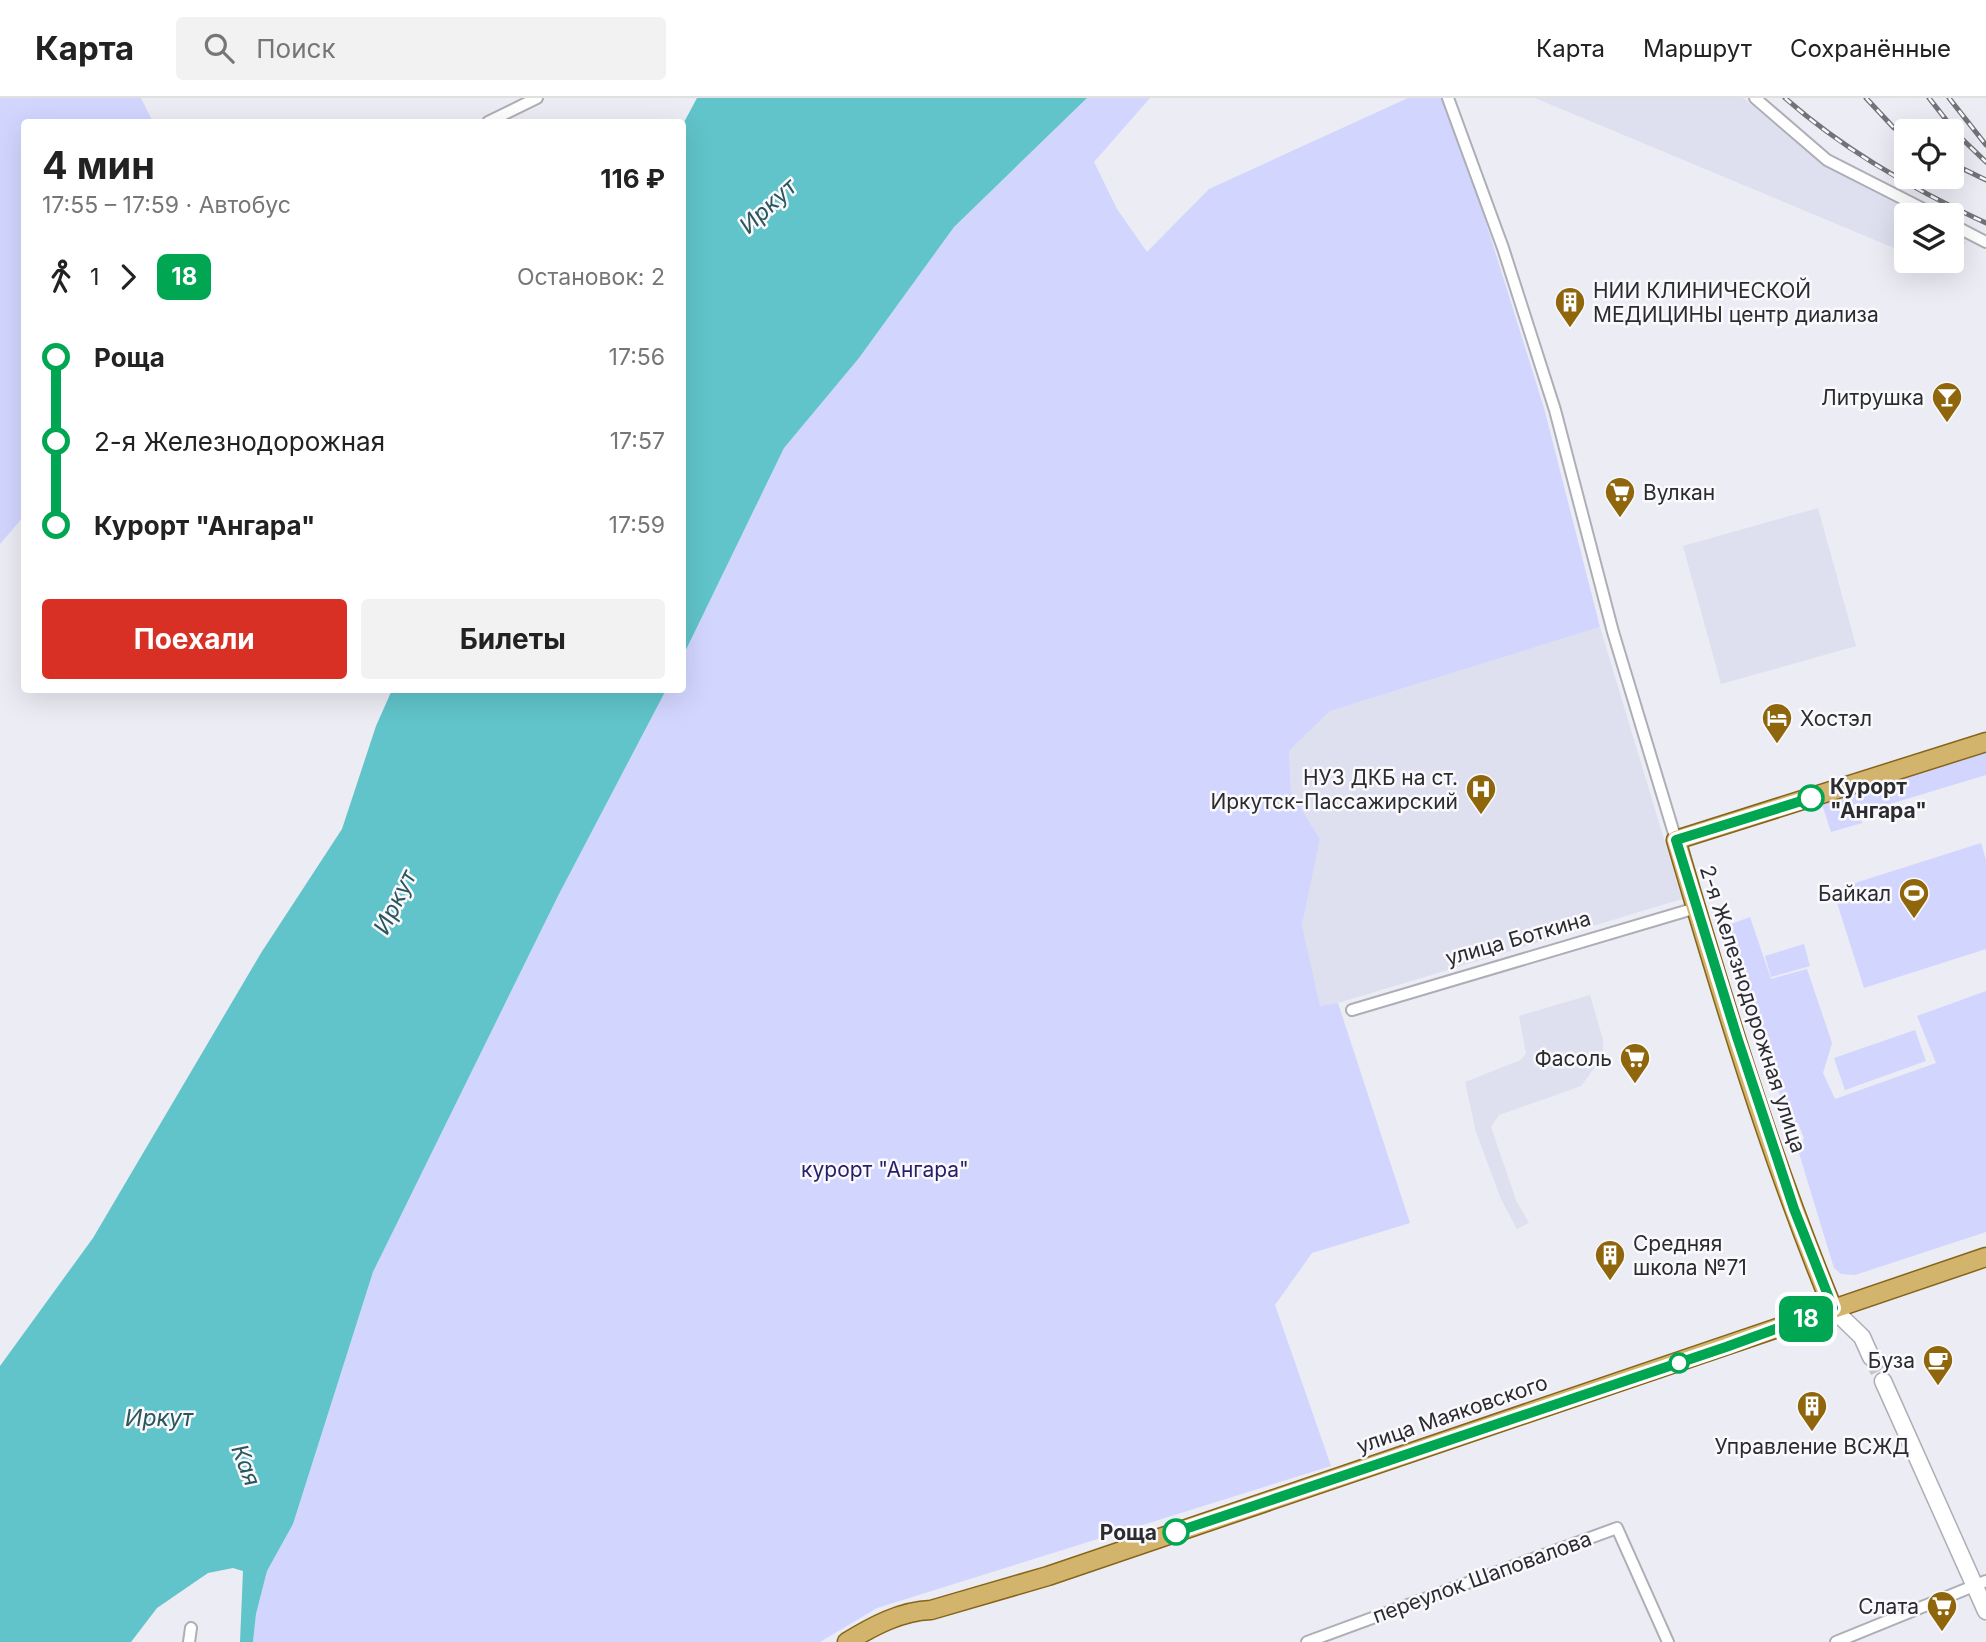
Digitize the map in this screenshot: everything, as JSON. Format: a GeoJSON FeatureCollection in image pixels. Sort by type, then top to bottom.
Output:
{"type":"FeatureCollection","features":[{"type":"Feature","properties":{"kind":"main road"},"geometry":{"type":"LineString","coordinates":[[1676,840],[1986,742]]}},
{"type":"Feature","properties":{"kind":"main road","name":"2-я Железнодорожная улица"},"geometry":{"type":"LineString","coordinates":[[1676,840],[1802,1233],[1833,1308],[1862,1337],[1871,1357]]}},
{"type":"Feature","properties":{"kind":"main road","name":"улица Маяковского"},"geometry":{"type":"LineString","coordinates":[[847,1642],[870,1628],[913,1611],[932,1610],[1048,1576],[1986,1257]]}},
{"type":"Feature","properties":{"kind":"main road"},"geometry":{"type":"LineString","coordinates":[[1882,1381],[1981,1584],[1986,1611]]}},
{"type":"Feature","properties":{"kind":"main road","name":"улица Маяковского"},"geometry":{"type":"LineString","coordinates":[[865,1642],[886,1631],[921,1620],[932,1610]]}},
{"type":"Feature","properties":{"kind":"street"},"geometry":{"type":"LineString","coordinates":[[494,119],[537,98]]}},
{"type":"Feature","properties":{"kind":"street","name":"2-я Железнодорожная улица"},"geometry":{"type":"LineString","coordinates":[[1448,98],[1503,248],[1555,410],[1613,632],[1676,840]]}},
{"type":"Feature","properties":{"kind":"street"},"geometry":{"type":"LineString","coordinates":[[1755,98],[1828,160],[1912,203]]}},
{"type":"Feature","properties":{"kind":"street"},"geometry":{"type":"LineString","coordinates":[[1964,231],[1986,242]]}},
{"type":"Feature","properties":{"kind":"street","name":"улица Боткина"},"geometry":{"type":"LineString","coordinates":[[1352,1010],[1696,908]]}},
{"type":"Feature","properties":{"kind":"street","name":"переулок Шаповалова"},"geometry":{"type":"LineString","coordinates":[[1307,1642],[1617,1528],[1668,1642]]}},
{"type":"Feature","properties":{"kind":"street"},"geometry":{"type":"LineString","coordinates":[[1836,1642],[1981,1584]]}},
{"type":"Feature","properties":{"kind":"street"},"geometry":{"type":"LineString","coordinates":[[188,1642],[191,1628]]}},
{"type":"Feature","properties":{"kind":"shaded area"},"geometry":{"type":"Polygon","coordinates":[[[1535,98],[1743,98],[1830,169],[1894,203],[1894,248],[1535,98]]]}},
{"type":"Feature","properties":{"kind":"shaded area"},"geometry":{"type":"Polygon","coordinates":[[[1818,508],[1856,646],[1721,684],[1683,546],[1818,508]]]}},
{"type":"Feature","properties":{"kind":"shaded area","name":"НУЗ ДКБ на ст. Иркутск-Пассажирский"},"geometry":{"type":"Polygon","coordinates":[[[1600,627],[1682,899],[1338,1003],[1320,1006],[1302,925],[1320,839],[1291,792],[1289,751],[1330,711],[1600,627]]]}},
{"type":"Feature","properties":{"kind":"shaded area"},"geometry":{"type":"Polygon","coordinates":[[[1590,995],[1603,1040],[1603,1052],[1581,1086],[1499,1115],[1491,1127],[1516,1200],[1529,1223],[1517,1229],[1501,1199],[1476,1132],[1465,1082],[1521,1060],[1526,1053],[1519,1016],[1590,995]]]}},
{"type":"Feature","properties":{"kind":"green space"},"geometry":{"type":"Polygon","coordinates":[[[0,98],[141,98],[152,119],[21,119],[21,520],[0,544],[0,98]]]}},
{"type":"Feature","properties":{"kind":"green space","name":"курорт \"Ангара\""},"geometry":{"type":"Polygon","coordinates":[[[1087,98],[1150,98],[1094,162],[1117,209],[1147,252],[1209,189],[1408,98],[1447,98],[1544,408],[1600,627],[1330,711],[1289,751],[1291,792],[1320,839],[1302,925],[1320,1006],[1338,1003],[1410,1223],[1312,1253],[1275,1305],[1331,1466],[877,1608],[820,1642],[253,1642],[256,1614],[267,1571],[293,1524],[373,1272],[558,896],[664,693],[686,693],[686,650],[784,448],[859,358],[954,227],[1087,98]]]}},
{"type":"Feature","properties":{"kind":"green space"},"geometry":{"type":"Polygon","coordinates":[[[1986,749],[1986,775],[1860,813],[1862,823],[1831,832],[1822,804],[1986,749]]]}},
{"type":"Feature","properties":{"kind":"green space","name":"Байкал"},"geometry":{"type":"Polygon","coordinates":[[[1981,843],[1986,860],[1986,949],[1864,988],[1833,890],[1981,843]]]}},
{"type":"Feature","properties":{"kind":"green space"},"geometry":{"type":"Polygon","coordinates":[[[1750,917],[1771,979],[1807,969],[1832,1043],[1823,1073],[1835,1099],[1936,1063],[1917,1016],[1986,991],[1986,1232],[1855,1275],[1841,1274],[1834,1268],[1798,1150],[1804,1138],[1798,1123],[1789,1122],[1723,927],[1750,917]]]}},
{"type":"Feature","properties":{"kind":"green space"},"geometry":{"type":"Polygon","coordinates":[[[1804,944],[1810,966],[1771,977],[1765,956],[1804,944]]]}},
{"type":"Feature","properties":{"kind":"green space"},"geometry":{"type":"Polygon","coordinates":[[[1915,1030],[1926,1061],[1845,1090],[1834,1058],[1915,1030]]]}},
{"type":"Feature","properties":{"kind":"water","name":"Иркут"},"geometry":{"type":"Polygon","coordinates":[[[697,98],[1087,98],[954,227],[859,358],[784,448],[686,650],[686,119],[697,98]]]}},
{"type":"Feature","properties":{"kind":"water","name":"Иркут"},"geometry":{"type":"Polygon","coordinates":[[[391,693],[664,693],[558,896],[373,1272],[293,1524],[267,1571],[256,1614],[253,1642],[240,1642],[243,1571],[233,1568],[208,1573],[157,1608],[131,1642],[0,1642],[0,1366],[93,1238],[261,953],[342,829],[376,726],[391,693]]]}},
{"type":"Feature","properties":{"kind":"tunnel"},"geometry":{"type":"LineString","coordinates":[[1871,1357],[1883,1381]]}},
{"type":"Feature","properties":{"kind":"railway"},"geometry":{"type":"LineString","coordinates":[[1785,98],[1832,135],[1881,168],[1986,223]]}},
{"type":"Feature","properties":{"kind":"railway"},"geometry":{"type":"LineString","coordinates":[[1866,98],[1894,128]]}},
{"type":"Feature","properties":{"kind":"railway"},"geometry":{"type":"LineString","coordinates":[[1929,98],[1958,135],[1986,162]]}},
{"type":"Feature","properties":{"kind":"railway"},"geometry":{"type":"LineString","coordinates":[[1949,98],[1986,145]]}},
{"type":"Feature","properties":{"kind":"railway"},"geometry":{"type":"LineString","coordinates":[[1964,169],[1986,180]]}},
{"type":"Feature","properties":{"kind":"bus line","name":"18"},"geometry":{"type":"LineString","coordinates":[[1176,1532],[1726,1347],[1833,1308],[1802,1233],[1676,840],[1811,798]]}},
{"type":"Feature","properties":{"kind":"place","name":"НИИ КЛИНИЧЕСКОЙ МЕДИЦИНЫ центр диализа"},"geometry":{"type":"Point","coordinates":[1570,329]}},
{"type":"Feature","properties":{"kind":"place","name":"Литрушка"},"geometry":{"type":"Point","coordinates":[1947,424]}},
{"type":"Feature","properties":{"kind":"place","name":"Вулкан"},"geometry":{"type":"Point","coordinates":[1620,519]}},
{"type":"Feature","properties":{"kind":"place","name":"Хостэл"},"geometry":{"type":"Point","coordinates":[1777,745]}},
{"type":"Feature","properties":{"kind":"place","name":"Курорт \"Ангара\""},"geometry":{"type":"Point","coordinates":[1811,798]}},
{"type":"Feature","properties":{"kind":"place","name":"НУЗ ДКБ на ст. Иркутск-Пассажирский"},"geometry":{"type":"Point","coordinates":[1481,816]}},
{"type":"Feature","properties":{"kind":"place","name":"Байкал"},"geometry":{"type":"Point","coordinates":[1914,920]}},
{"type":"Feature","properties":{"kind":"place","name":"Фасоль"},"geometry":{"type":"Point","coordinates":[1635,1085]}},
{"type":"Feature","properties":{"kind":"place","name":"Средняя школа №71"},"geometry":{"type":"Point","coordinates":[1610,1282]}},
{"type":"Feature","properties":{"kind":"place","name":"Буза"},"geometry":{"type":"Point","coordinates":[1938,1387]}},
{"type":"Feature","properties":{"kind":"place","name":"Управление ВСЖД"},"geometry":{"type":"Point","coordinates":[1812,1433]}},
{"type":"Feature","properties":{"kind":"place","name":"Роща"},"geometry":{"type":"Point","coordinates":[1176,1532]}},
{"type":"Feature","properties":{"kind":"place","name":"Слата"},"geometry":{"type":"Point","coordinates":[1942,1633]}},
{"type":"Feature","properties":{"kind":"water label","name":"Кая"},"geometry":{"type":"Point","coordinates":[246,1465]}}]}
